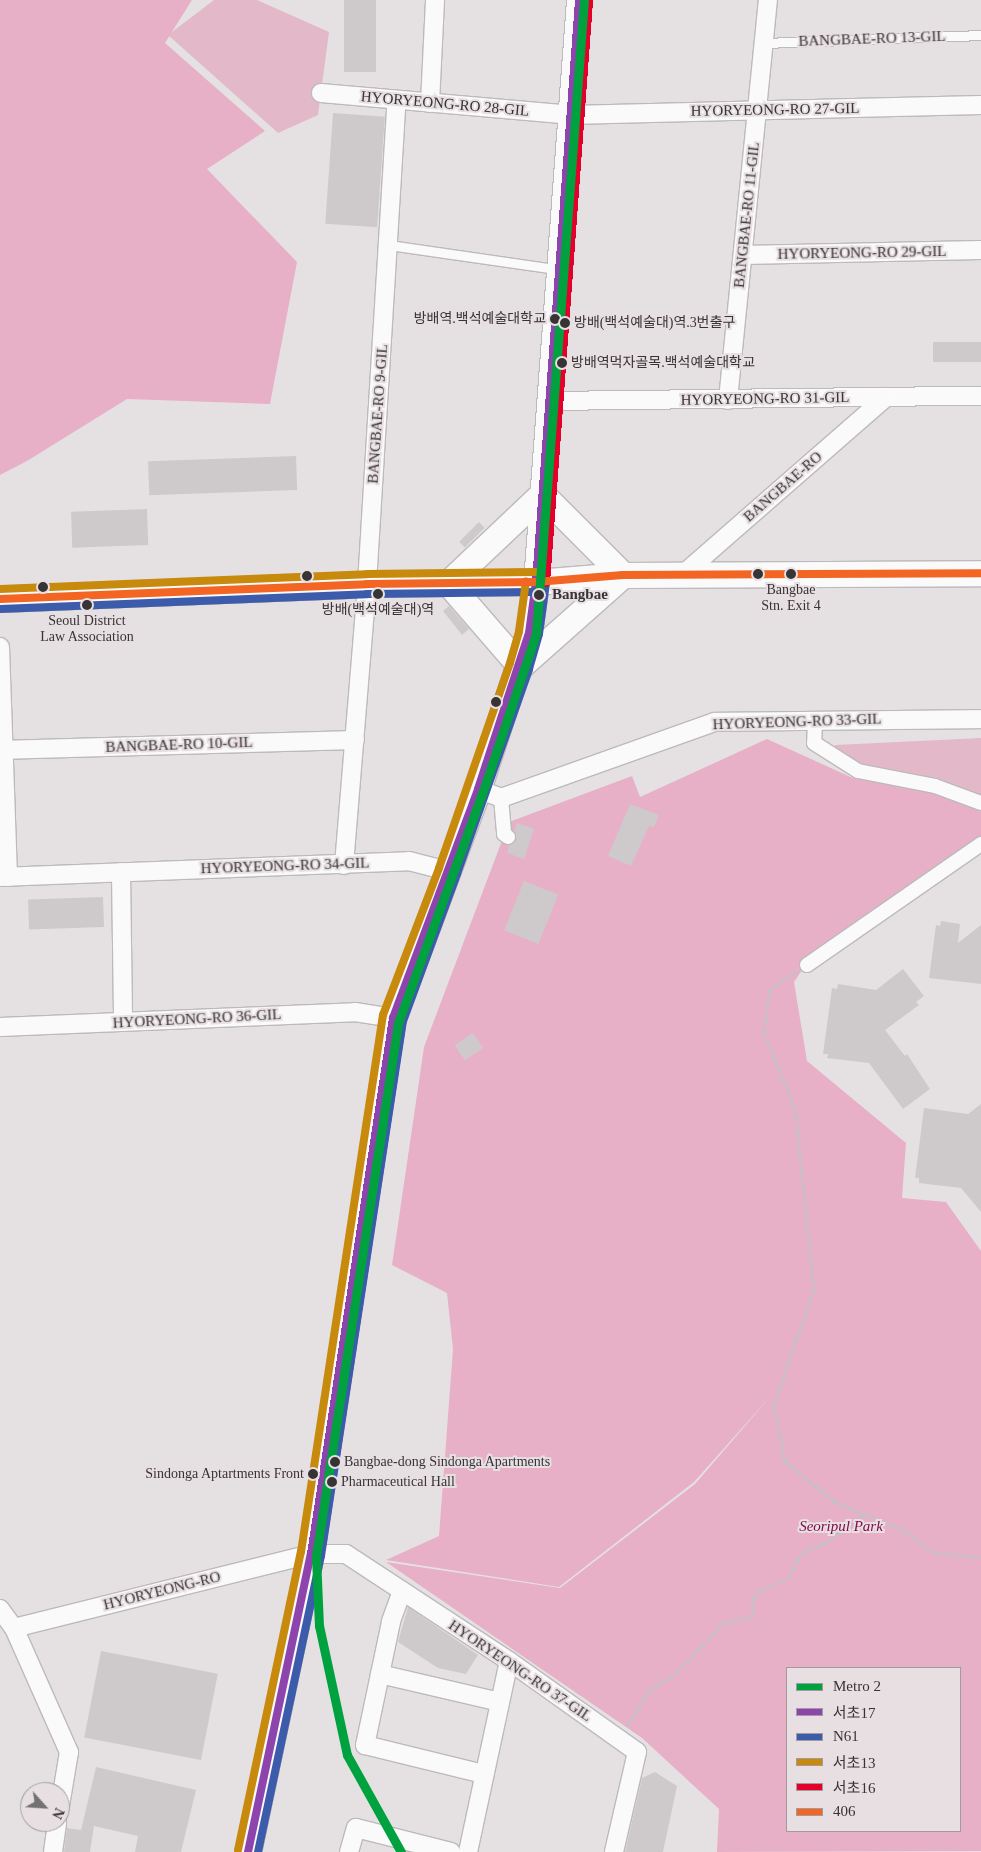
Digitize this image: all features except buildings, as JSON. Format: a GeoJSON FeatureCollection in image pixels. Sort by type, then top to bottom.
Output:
{"type":"FeatureCollection","features":[{"type":"Feature","properties":{"kind":"main road"},"geometry":{"type":"LineString","coordinates":[[248,1852],[311,1554],[393,1018],[478,789],[520,666],[529,633],[536,582],[579,0]]}},
{"type":"Feature","properties":{"kind":"main road"},"geometry":{"type":"LineString","coordinates":[[448,583],[542,494]]}},
{"type":"Feature","properties":{"kind":"main road"},"geometry":{"type":"LineString","coordinates":[[542,494],[623,575]]}},
{"type":"Feature","properties":{"kind":"main road"},"geometry":{"type":"LineString","coordinates":[[0,599],[367,584],[536,582],[623,575],[981,573]]}},
{"type":"Feature","properties":{"kind":"main road"},"geometry":{"type":"LineString","coordinates":[[520,666],[623,575]]}},
{"type":"Feature","properties":{"kind":"main road"},"geometry":{"type":"LineString","coordinates":[[448,583],[520,666]]}},
{"type":"Feature","properties":{"kind":"street"},"geometry":{"type":"LineString","coordinates":[[430,103],[435,0]]}},
{"type":"Feature","properties":{"kind":"street","name":"BANGBAE-RO 11-GIL"},"geometry":{"type":"LineString","coordinates":[[728,400],[768,0]]}},
{"type":"Feature","properties":{"kind":"street","name":"HYORYEONG-RO 28-GIL"},"geometry":{"type":"LineString","coordinates":[[321,93],[570,115]]}},
{"type":"Feature","properties":{"kind":"street","name":"BANGBAE-RO 9-GIL"},"geometry":{"type":"LineString","coordinates":[[367,584],[397,100]]}},
{"type":"Feature","properties":{"kind":"street","name":"HYORYEONG-RO 27-GIL"},"geometry":{"type":"LineString","coordinates":[[570,115],[981,105]]}},
{"type":"Feature","properties":{"kind":"street","name":"HYORYEONG-RO 29-GIL"},"geometry":{"type":"LineString","coordinates":[[743,256],[981,250]]}},
{"type":"Feature","properties":{"kind":"street","name":"HYORYEONG-RO 31-GIL"},"geometry":{"type":"LineString","coordinates":[[548,401],[981,396]]}},
{"type":"Feature","properties":{"kind":"street","name":"BANGBAE-RO"},"geometry":{"type":"LineString","coordinates":[[681,576],[886,397]]}},
{"type":"Feature","properties":{"kind":"street"},"geometry":{"type":"LineString","coordinates":[[344,865],[367,584]]}},
{"type":"Feature","properties":{"kind":"street"},"geometry":{"type":"LineString","coordinates":[[0,647],[4,877]]}},
{"type":"Feature","properties":{"kind":"street","name":"HYORYEONG-RO 33-GIL"},"geometry":{"type":"LineString","coordinates":[[501,798],[714,722],[981,719]]}},
{"type":"Feature","properties":{"kind":"street"},"geometry":{"type":"LineString","coordinates":[[815,720],[814,743],[858,771],[935,786],[981,804]]}},
{"type":"Feature","properties":{"kind":"street","name":"BANGBAE-RO 10-GIL"},"geometry":{"type":"LineString","coordinates":[[2,750],[355,740]]}},
{"type":"Feature","properties":{"kind":"street"},"geometry":{"type":"LineString","coordinates":[[478,789],[501,798],[504,834],[508,837]]}},
{"type":"Feature","properties":{"kind":"street"},"geometry":{"type":"LineString","coordinates":[[807,965],[981,844]]}},
{"type":"Feature","properties":{"kind":"street","name":"HYORYEONG-RO 34-GIL"},"geometry":{"type":"LineString","coordinates":[[4,877],[409,861],[448,871]]}},
{"type":"Feature","properties":{"kind":"street"},"geometry":{"type":"LineString","coordinates":[[121,872],[123,1022]]}},
{"type":"Feature","properties":{"kind":"street","name":"HYORYEONG-RO 36-GIL"},"geometry":{"type":"LineString","coordinates":[[0,1027],[355,1012],[393,1018]]}},
{"type":"Feature","properties":{"kind":"street","name":"HYORYEONG-RO 37-GIL"},"geometry":{"type":"LineString","coordinates":[[311,1554],[346,1554],[509,1661],[637,1752],[614,1852]]}},
{"type":"Feature","properties":{"kind":"street","name":"HYORYEONG-RO"},"geometry":{"type":"LineString","coordinates":[[14,1628],[311,1554]]}},
{"type":"Feature","properties":{"kind":"street"},"geometry":{"type":"LineString","coordinates":[[402,1591],[391,1622],[366,1745],[484,1774]]}},
{"type":"Feature","properties":{"kind":"street"},"geometry":{"type":"LineString","coordinates":[[0,1609],[14,1628],[69,1752],[64,1782]]}},
{"type":"Feature","properties":{"kind":"street"},"geometry":{"type":"LineString","coordinates":[[468,1852],[509,1661]]}},
{"type":"Feature","properties":{"kind":"street"},"geometry":{"type":"LineString","coordinates":[[380,1674],[500,1702]]}},
{"type":"Feature","properties":{"kind":"street"},"geometry":{"type":"LineString","coordinates":[[349,1852],[356,1828],[451,1852]]}},
{"type":"Feature","properties":{"kind":"street"},"geometry":{"type":"LineString","coordinates":[[53,1852],[56,1832]]}},
{"type":"Feature","properties":{"kind":"lane","name":"BANGBAE-RO 13-GIL"},"geometry":{"type":"LineString","coordinates":[[764,43],[981,35]]}},
{"type":"Feature","properties":{"kind":"lane"},"geometry":{"type":"LineString","coordinates":[[388,245],[560,270]]}},
{"type":"Feature","properties":{"kind":"path"},"geometry":{"type":"LineString","coordinates":[[807,965],[770,989],[764,1033],[795,1108],[814,1289],[774,1405],[786,1461],[835,1502],[900,1528],[935,1553],[981,1558]]}},
{"type":"Feature","properties":{"kind":"path"},"geometry":{"type":"LineString","coordinates":[[620,1739],[650,1689],[676,1674],[723,1623],[753,1616],[754,1598],[760,1590],[789,1578],[797,1560],[808,1549],[824,1544],[865,1514]]}},
{"type":"Feature","properties":{"kind":"shaded area"},"geometry":{"type":"Polygon","coordinates":[[[214,0],[257,0],[329,32],[318,115],[278,133],[168,35],[214,0]]]}},
{"type":"Feature","properties":{"kind":"shaded area"},"geometry":{"type":"Polygon","coordinates":[[[981,738],[981,796],[942,781],[882,775],[860,768],[834,751],[835,745],[981,738]]]}},
{"type":"Feature","properties":{"kind":"green space"},"geometry":{"type":"Polygon","coordinates":[[[0,0],[192,0],[165,43],[265,131],[207,169],[297,262],[270,404],[127,399],[27,461],[0,475],[0,0]]]}},
{"type":"Feature","properties":{"kind":"green space","name":"Seoripul Park"},"geometry":{"type":"Polygon","coordinates":[[[767,739],[855,779],[935,788],[981,807],[981,838],[767,990],[808,961],[794,982],[807,1061],[906,1143],[902,1198],[946,1202],[981,1251],[981,1851],[717,1852],[719,1809],[642,1738],[386,1562],[560,1588],[695,1484],[769,1398],[694,1482],[559,1587],[386,1560],[439,1536],[453,1349],[447,1293],[392,1265],[424,1047],[509,822],[632,776],[640,797],[767,739]]]}},
{"type":"Feature","properties":{"kind":"metro line","name":"2"},"geometry":{"type":"LineString","coordinates":[[401,1852],[347,1755],[319,1626],[316,1556],[398,1023],[482,794],[536,634],[584,0]]}},
{"type":"Feature","properties":{"kind":"transit line","name":"서초17"},"geometry":{"type":"LineString","coordinates":[[248,1852],[311,1554],[393,1018],[478,789],[529,633],[536,582],[579,0]]}},
{"type":"Feature","properties":{"kind":"transit line","name":"서초16"},"geometry":{"type":"LineString","coordinates":[[546,583],[589,1]]}},
{"type":"Feature","properties":{"kind":"transit line","name":"서초13"},"geometry":{"type":"LineString","coordinates":[[0,589],[367,574],[536,572]]}},
{"type":"Feature","properties":{"kind":"transit line","name":"406"},"geometry":{"type":"LineString","coordinates":[[0,599],[367,584],[536,582],[623,575],[981,573]]}},
{"type":"Feature","properties":{"kind":"transit line","name":"서초13"},"geometry":{"type":"LineString","coordinates":[[238,1850],[301,1552],[383,1015],[439,868],[510,663],[519,631],[526,581]]}},
{"type":"Feature","properties":{"kind":"transit line","name":"N61"},"geometry":{"type":"LineString","coordinates":[[258,1852],[321,1556],[403,1021],[529,669],[539,634],[546,583]]}},
{"type":"Feature","properties":{"kind":"transit line","name":"N61"},"geometry":{"type":"LineString","coordinates":[[0,609],[367,594],[536,592]]}},
{"type":"Feature","properties":{"kind":"place","name":"방배역.백석예술대학교"},"geometry":{"type":"Point","coordinates":[555,319]}},
{"type":"Feature","properties":{"kind":"place","name":"방배(백석예술대)역.3번출구"},"geometry":{"type":"Point","coordinates":[565,323]}},
{"type":"Feature","properties":{"kind":"place","name":"방배역먹자골목.백석예술대학교"},"geometry":{"type":"Point","coordinates":[562,363]}},
{"type":"Feature","properties":{"kind":"place","name":"Bangbae Stn. Exit 4"},"geometry":{"type":"Point","coordinates":[791,574]}},
{"type":"Feature","properties":{"kind":"place","name":"방배(백석예술대)역"},"geometry":{"type":"Point","coordinates":[378,594]}},
{"type":"Feature","properties":{"kind":"place","name":"Bangbae"},"geometry":{"type":"Point","coordinates":[539,595]}},
{"type":"Feature","properties":{"kind":"place","name":"Seoul District Law Association"},"geometry":{"type":"Point","coordinates":[87,605]}},
{"type":"Feature","properties":{"kind":"place","name":"Bangbae-dong Sindonga Apartments"},"geometry":{"type":"Point","coordinates":[335,1462]}},
{"type":"Feature","properties":{"kind":"place","name":"Sindonga Aptartments Front"},"geometry":{"type":"Point","coordinates":[313,1474]}},
{"type":"Feature","properties":{"kind":"place","name":"Pharmaceutical Hall"},"geometry":{"type":"Point","coordinates":[332,1482]}}]}
